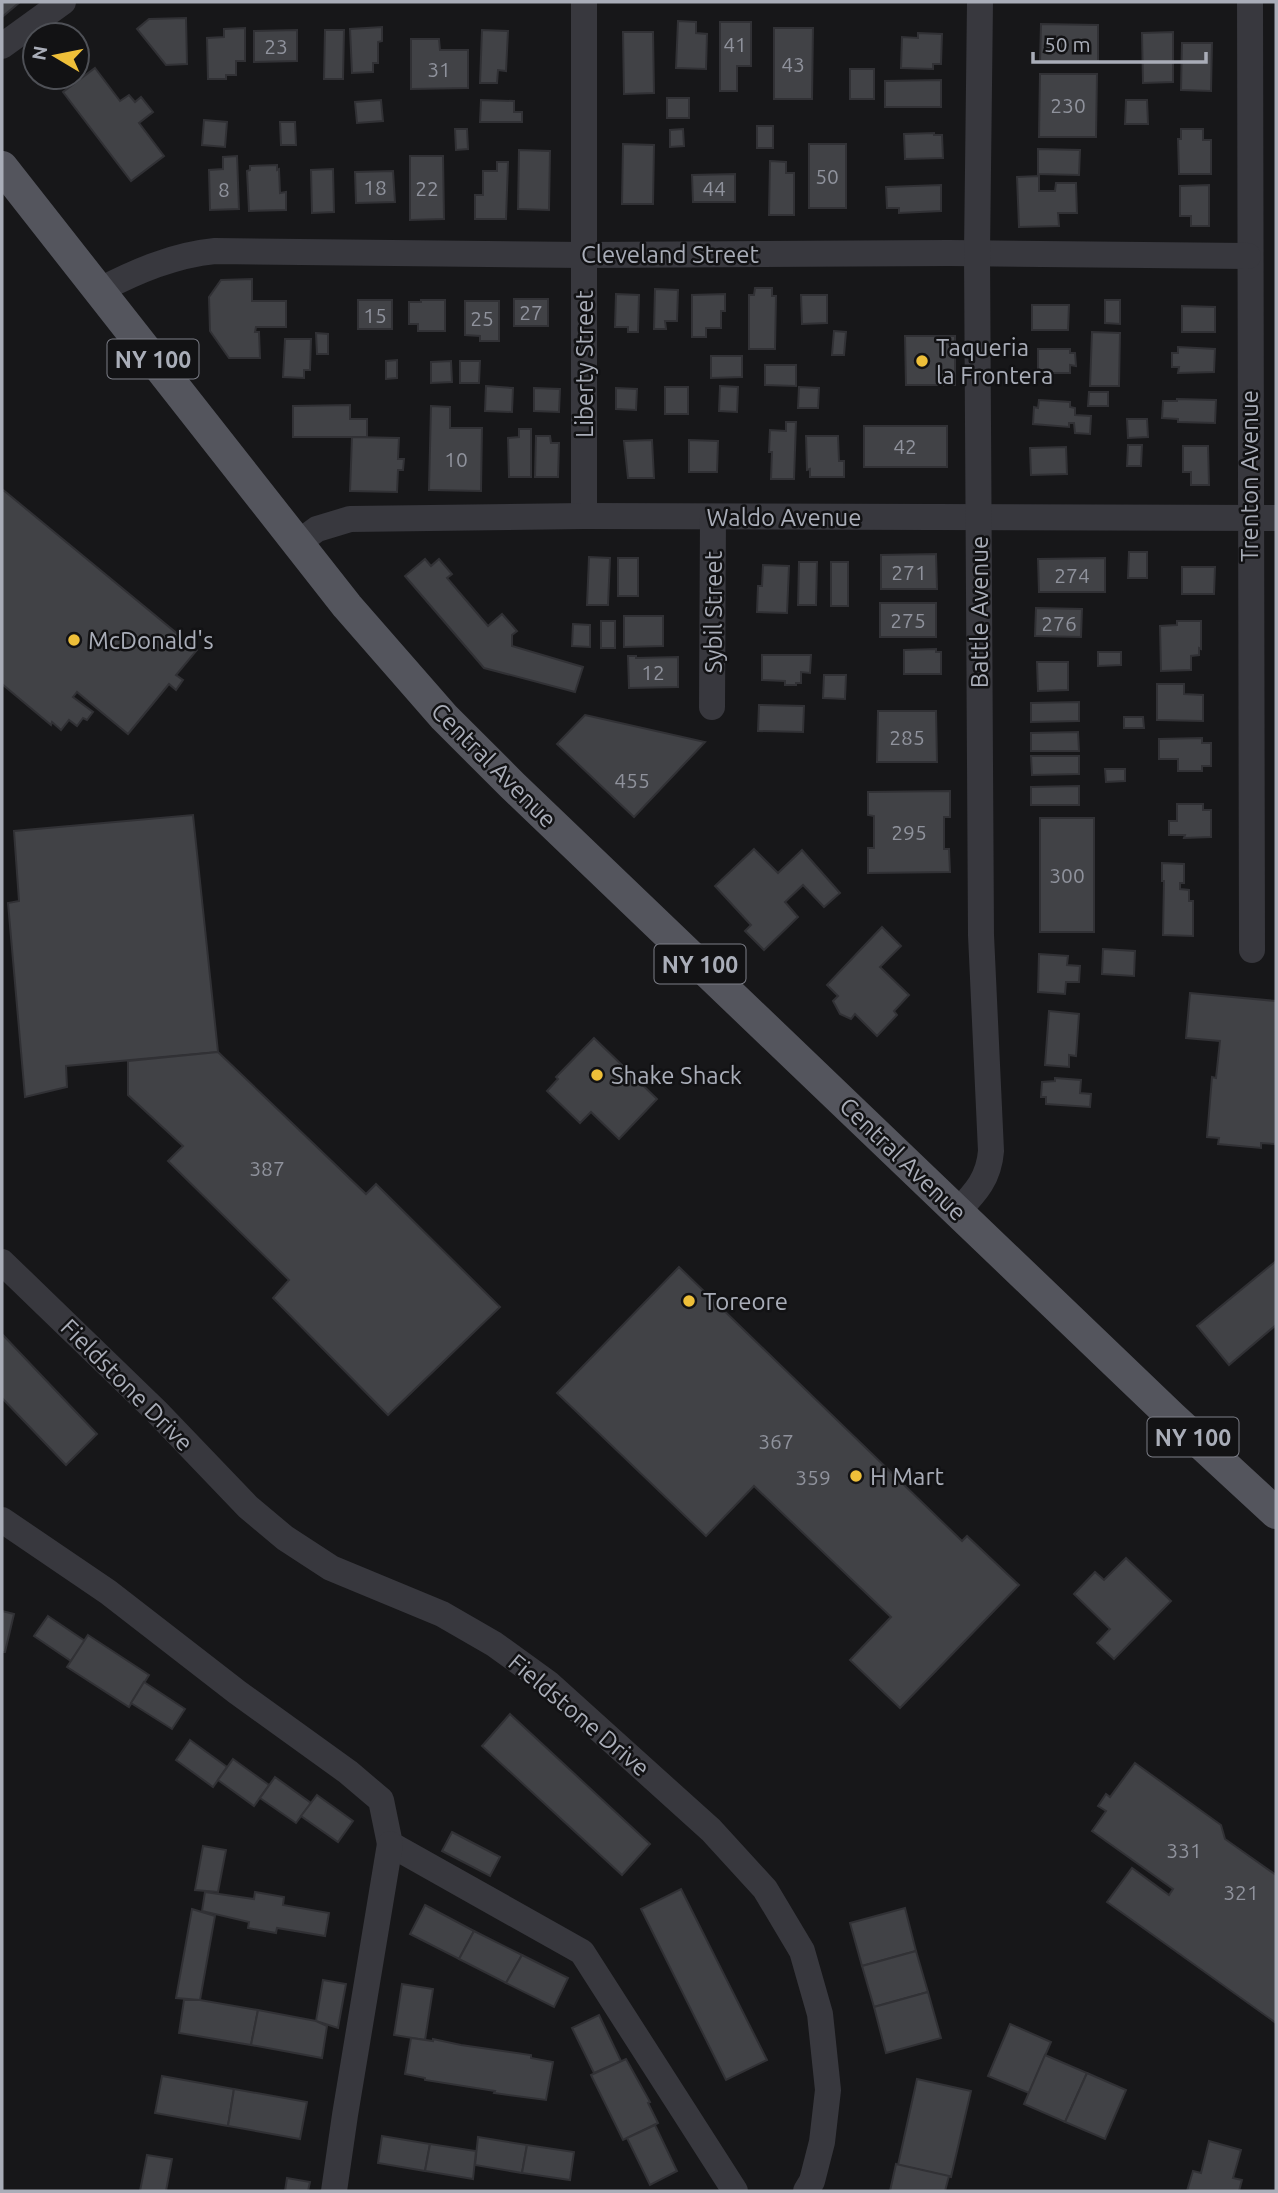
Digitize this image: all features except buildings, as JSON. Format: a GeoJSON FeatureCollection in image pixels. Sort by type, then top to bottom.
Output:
{"type":"FeatureCollection","features":[{"type":"Feature","properties":{"kind":"main road","name":"Central Avenue"},"geometry":{"type":"LineString","coordinates":[[2,167],[347,606],[444,717],[1053,1303],[1276,1513]]}},
{"type":"Feature","properties":{"kind":"street"},"geometry":{"type":"LineString","coordinates":[[2,46],[63,2]]}},
{"type":"Feature","properties":{"kind":"street","name":"Liberty Street"},"geometry":{"type":"LineString","coordinates":[[584,2],[584,516]]}},
{"type":"Feature","properties":{"kind":"street","name":"Battle Avenue"},"geometry":{"type":"LineString","coordinates":[[958,1211],[984,1181],[991,1151],[981,934],[977,253],[980,2]]}},
{"type":"Feature","properties":{"kind":"street","name":"Trenton Avenue"},"geometry":{"type":"LineString","coordinates":[[1250,2],[1248,256],[1252,950]]}},
{"type":"Feature","properties":{"kind":"street","name":"Cleveland Street"},"geometry":{"type":"LineString","coordinates":[[100,290],[137,272],[179,257],[215,251],[584,255],[977,253],[1248,256]]}},
{"type":"Feature","properties":{"kind":"street","name":"Waldo Avenue"},"geometry":{"type":"LineString","coordinates":[[298,543],[317,529],[350,519],[584,516],[1276,518]]}},
{"type":"Feature","properties":{"kind":"street","name":"Sybil Street"},"geometry":{"type":"LineString","coordinates":[[712,707],[713,517]]}},
{"type":"Feature","properties":{"kind":"street","name":"Fieldstone Drive"},"geometry":{"type":"LineString","coordinates":[[2,1262],[156,1411],[248,1507],[285,1538],[331,1568],[442,1614],[495,1644],[548,1683],[711,1830],[765,1889],[802,1951],[820,2014],[828,2090],[822,2142],[812,2181],[806,2191]]}},
{"type":"Feature","properties":{"kind":"street"},"geometry":{"type":"LineString","coordinates":[[2,1520],[108,1592],[237,1692],[348,1772],[381,1800],[390,1844],[334,2191]]}},
{"type":"Feature","properties":{"kind":"street"},"geometry":{"type":"LineString","coordinates":[[390,1844],[582,1952],[735,2191]]}},
{"type":"Feature","properties":{"kind":"place","name":"Taqueria la Frontera"},"geometry":{"type":"Point","coordinates":[922,361]}},
{"type":"Feature","properties":{"kind":"place","name":"McDonald's"},"geometry":{"type":"Point","coordinates":[74,640]}},
{"type":"Feature","properties":{"kind":"place","name":"Shake Shack"},"geometry":{"type":"Point","coordinates":[597,1075]}},
{"type":"Feature","properties":{"kind":"place","name":"Toreore"},"geometry":{"type":"Point","coordinates":[689,1301]}},
{"type":"Feature","properties":{"kind":"place","name":"H Mart"},"geometry":{"type":"Point","coordinates":[856,1476]}}]}
